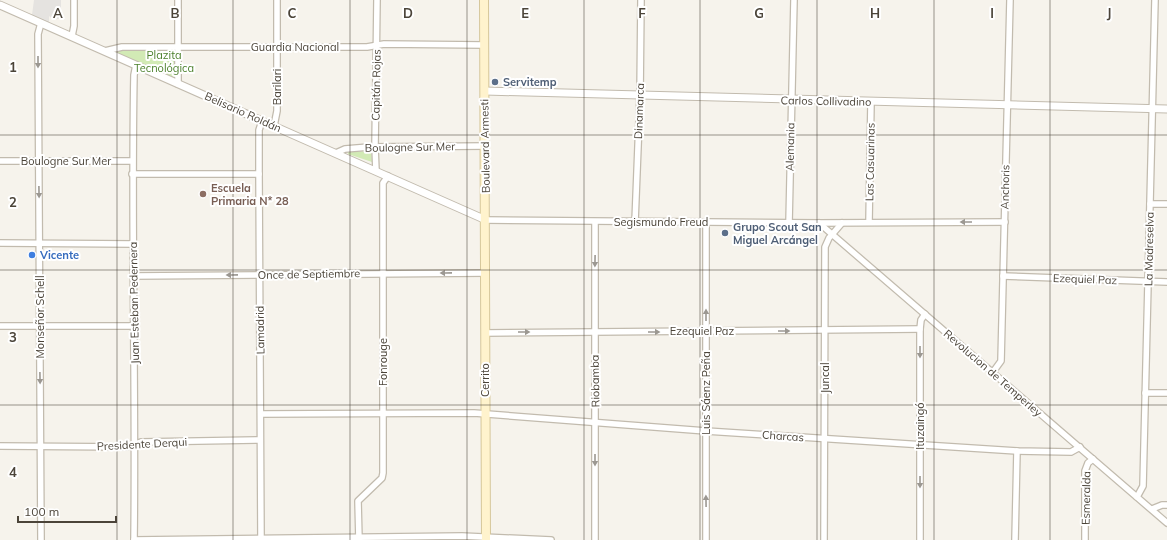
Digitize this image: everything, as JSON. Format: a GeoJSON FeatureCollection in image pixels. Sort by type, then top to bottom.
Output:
{"type":"FeatureCollection","features":[{"type":"Feature","properties":{"kind":"main road","name":"Boulevard Armesti"},"geometry":{"type":"LineString","coordinates":[[484,0],[486,220]]}},
{"type":"Feature","properties":{"kind":"main road","name":"Cerrito"},"geometry":{"type":"LineString","coordinates":[[486,220],[484,414],[486,538]]}},
{"type":"Feature","properties":{"kind":"street"},"geometry":{"type":"LineString","coordinates":[[72,36],[74,26],[74,0]]}},
{"type":"Feature","properties":{"kind":"street"},"geometry":{"type":"LineString","coordinates":[[178,0],[178,84]]}},
{"type":"Feature","properties":{"kind":"street","name":"Barilari"},"geometry":{"type":"LineString","coordinates":[[274,126],[277,111],[277,0]]}},
{"type":"Feature","properties":{"kind":"street","name":"Capitán Rojas"},"geometry":{"type":"LineString","coordinates":[[376,171],[377,0]]}},
{"type":"Feature","properties":{"kind":"street","name":"Dinamarca"},"geometry":{"type":"LineString","coordinates":[[635,222],[640,96],[641,0]]}},
{"type":"Feature","properties":{"kind":"street","name":"Alemania"},"geometry":{"type":"LineString","coordinates":[[789,223],[794,0]]}},
{"type":"Feature","properties":{"kind":"street","name":"Anchoris"},"geometry":{"type":"LineString","coordinates":[[993,372],[1001,361],[1005,222],[1006,104],[1010,0]]}},
{"type":"Feature","properties":{"kind":"street","name":"La Madreselva"},"geometry":{"type":"LineString","coordinates":[[1137,497],[1143,486],[1155,0]]}},
{"type":"Feature","properties":{"kind":"street","name":"Belisario Roldán"},"geometry":{"type":"LineString","coordinates":[[0,5],[486,220]]}},
{"type":"Feature","properties":{"kind":"street","name":"Monseñor Schell"},"geometry":{"type":"LineString","coordinates":[[41,23],[38,34],[41,540]]}},
{"type":"Feature","properties":{"kind":"street","name":"Guardia Nacional"},"geometry":{"type":"LineString","coordinates":[[105,51],[122,47],[179,46],[276,47],[384,44],[484,45]]}},
{"type":"Feature","properties":{"kind":"street","name":"Juan Esteban Pedernera"},"geometry":{"type":"LineString","coordinates":[[134,540],[136,443],[133,326],[132,161],[134,75],[136,65]]}},
{"type":"Feature","properties":{"kind":"street","name":"Carlos Collivadino"},"geometry":{"type":"LineString","coordinates":[[485,91],[1167,109]]}},
{"type":"Feature","properties":{"kind":"street","name":"Las Casuarinas"},"geometry":{"type":"LineString","coordinates":[[869,222],[871,102]]}},
{"type":"Feature","properties":{"kind":"street","name":"Lamadrid"},"geometry":{"type":"LineString","coordinates":[[261,539],[259,130],[262,121]]}},
{"type":"Feature","properties":{"kind":"street","name":"Boulogne Sur Mer"},"geometry":{"type":"LineString","coordinates":[[336,153],[344,149],[375,147],[485,146]]}},
{"type":"Feature","properties":{"kind":"street","name":"Boulogne Sur Mer"},"geometry":{"type":"LineString","coordinates":[[0,161],[132,161]]}},
{"type":"Feature","properties":{"kind":"street"},"geometry":{"type":"LineString","coordinates":[[132,174],[259,174]]}},
{"type":"Feature","properties":{"kind":"street","name":"Fonrouge"},"geometry":{"type":"LineString","coordinates":[[359,539],[358,501],[382,478],[383,473],[384,183],[388,176]]}},
{"type":"Feature","properties":{"kind":"street"},"geometry":{"type":"LineString","coordinates":[[1150,204],[1167,204]]}},
{"type":"Feature","properties":{"kind":"street","name":"Segismundo Freud"},"geometry":{"type":"LineString","coordinates":[[486,220],[789,223],[1005,222]]}},
{"type":"Feature","properties":{"kind":"street","name":"Riobamba"},"geometry":{"type":"LineString","coordinates":[[595,222],[595,540]]}},
{"type":"Feature","properties":{"kind":"street","name":"Luis Sáenz Peña"},"geometry":{"type":"LineString","coordinates":[[706,222],[706,540]]}},
{"type":"Feature","properties":{"kind":"street","name":"Revolucion de Temperley"},"geometry":{"type":"LineString","coordinates":[[819,223],[1167,523]]}},
{"type":"Feature","properties":{"kind":"street","name":"Juncal"},"geometry":{"type":"LineString","coordinates":[[824,540],[826,331],[825,247],[832,234],[842,223]]}},
{"type":"Feature","properties":{"kind":"street"},"geometry":{"type":"LineString","coordinates":[[0,244],[133,244]]}},
{"type":"Feature","properties":{"kind":"street","name":"Once de Septiembre"},"geometry":{"type":"LineString","coordinates":[[133,276],[485,272]]}},
{"type":"Feature","properties":{"kind":"street","name":"Ezequiel Paz"},"geometry":{"type":"LineString","coordinates":[[1003,276],[1167,282]]}},
{"type":"Feature","properties":{"kind":"street","name":"Ituzaingó"},"geometry":{"type":"LineString","coordinates":[[920,540],[920,329],[921,320],[925,314]]}},
{"type":"Feature","properties":{"kind":"street"},"geometry":{"type":"LineString","coordinates":[[0,326],[133,326]]}},
{"type":"Feature","properties":{"kind":"street","name":"Ezequiel Paz"},"geometry":{"type":"LineString","coordinates":[[485,333],[920,329]]}},
{"type":"Feature","properties":{"kind":"street"},"geometry":{"type":"LineString","coordinates":[[1145,393],[1167,393]]}},
{"type":"Feature","properties":{"kind":"street"},"geometry":{"type":"LineString","coordinates":[[261,414],[484,414]]}},
{"type":"Feature","properties":{"kind":"street","name":"Charcas"},"geometry":{"type":"LineString","coordinates":[[484,414],[595,421],[706,431],[920,445],[1071,452],[1080,447]]}},
{"type":"Feature","properties":{"kind":"street","name":"Presidente Derqui"},"geometry":{"type":"LineString","coordinates":[[0,446],[126,447],[136,443],[260,440]]}},
{"type":"Feature","properties":{"kind":"street"},"geometry":{"type":"LineString","coordinates":[[1015,540],[1017,450]]}},
{"type":"Feature","properties":{"kind":"street","name":"Esmeralda"},"geometry":{"type":"LineString","coordinates":[[1085,540],[1085,471],[1088,463],[1093,459]]}},
{"type":"Feature","properties":{"kind":"street"},"geometry":{"type":"LineString","coordinates":[[1152,509],[1162,505],[1167,505]]}},
{"type":"Feature","properties":{"kind":"street"},"geometry":{"type":"LineString","coordinates":[[134,540],[486,538],[551,540]]}},
{"type":"Feature","properties":{"kind":"green space","name":"Plazita Tecnológica"},"geometry":{"type":"Polygon","coordinates":[[[179,47],[178,84],[105,51],[115,48],[179,47]]]}},
{"type":"Feature","properties":{"kind":"green space"},"geometry":{"type":"Polygon","coordinates":[[[371,151],[372,162],[348,154],[348,152],[371,151]]]}},
{"type":"Feature","properties":{"kind":"shaded area"},"geometry":{"type":"Polygon","coordinates":[[[34,0],[61,0],[61,18],[54,20],[49,16],[49,23],[32,15],[34,0]]]}},
{"type":"Feature","properties":{"kind":"place","name":"Servitemp"},"geometry":{"type":"Point","coordinates":[495,82]}},
{"type":"Feature","properties":{"kind":"place","name":"Escuela Primaria N* 28"},"geometry":{"type":"Point","coordinates":[203,194]}},
{"type":"Feature","properties":{"kind":"place","name":"Grupo Scout San Miguel Arcángel"},"geometry":{"type":"Point","coordinates":[725,233]}},
{"type":"Feature","properties":{"kind":"place","name":"Vicente"},"geometry":{"type":"Point","coordinates":[32,255]}}]}
